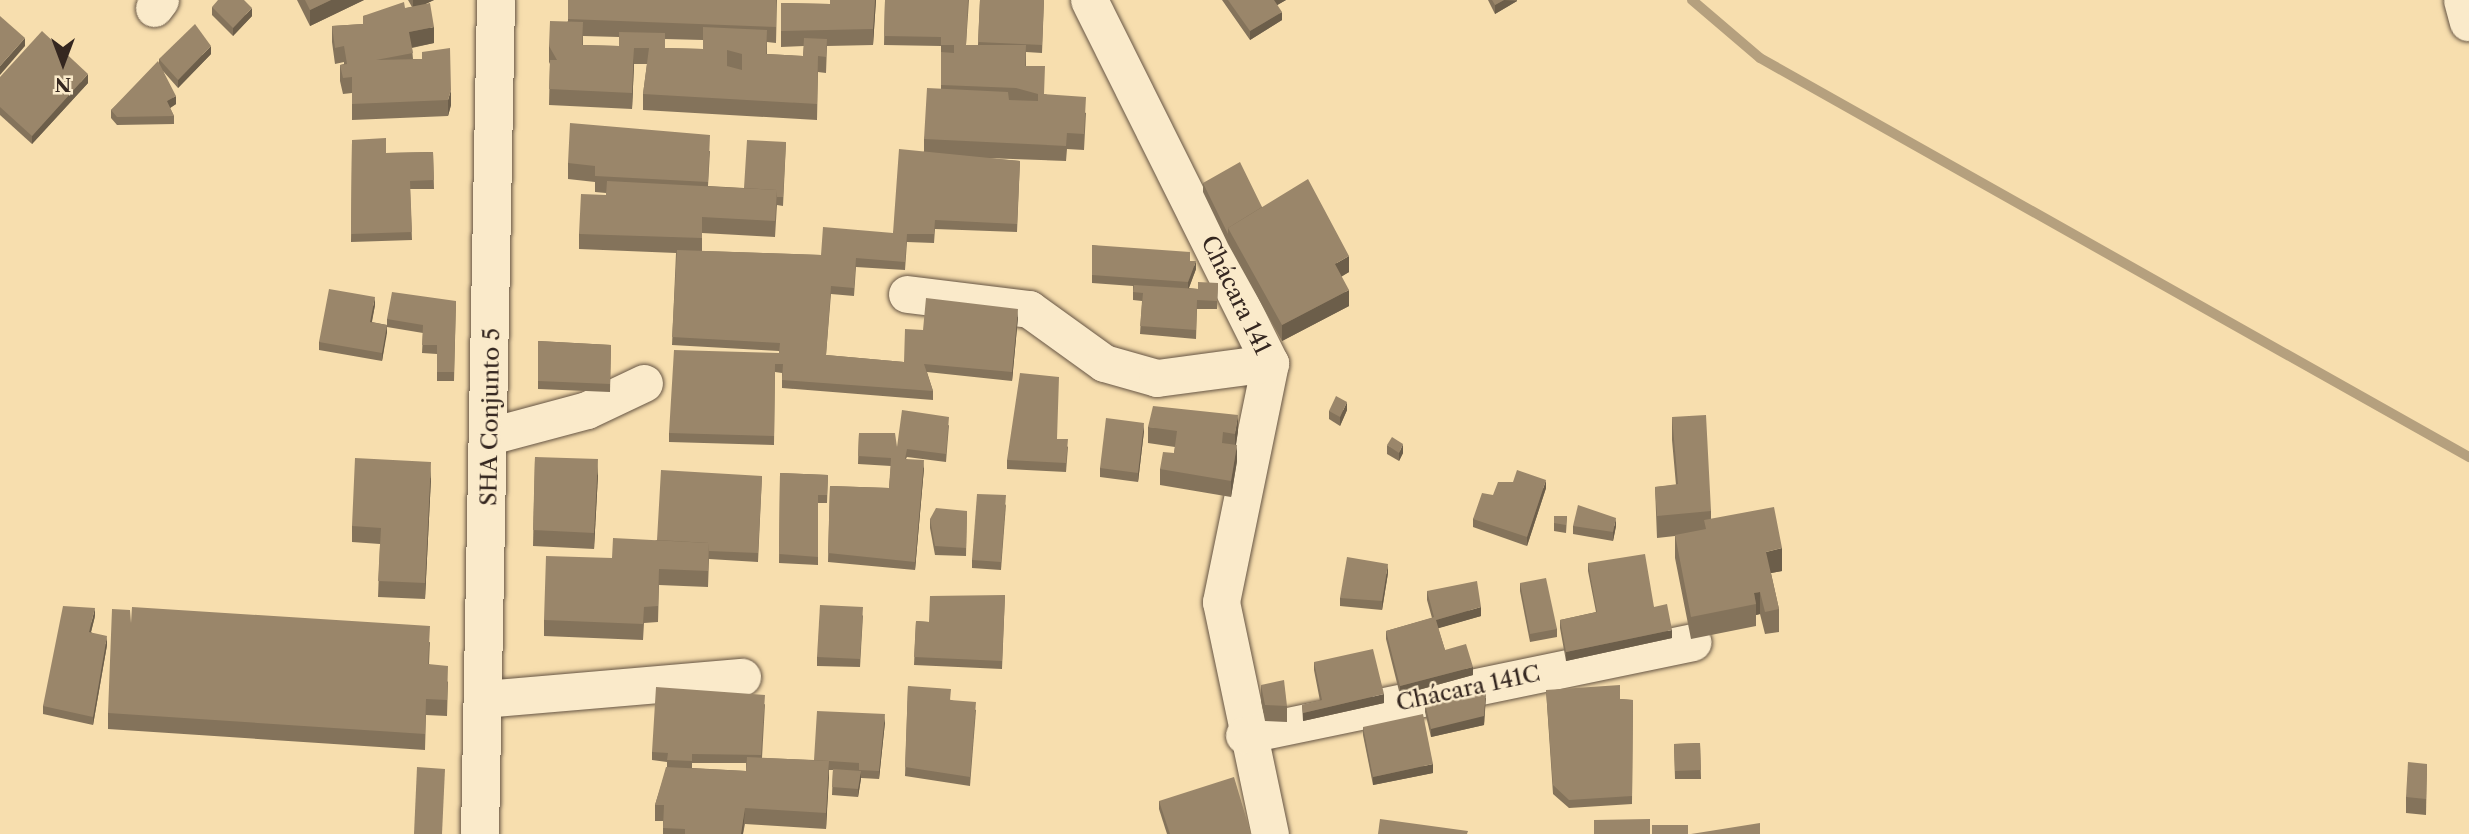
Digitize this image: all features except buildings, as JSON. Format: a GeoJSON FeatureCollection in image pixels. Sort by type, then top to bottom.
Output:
{"type":"FeatureCollection","features":[{"type":"Feature","properties":{"kind":"street","name":"SHA Conjunto 5"},"geometry":{"type":"LineString","coordinates":[[480,834],[490,436],[496,0]]}},
{"type":"Feature","properties":{"kind":"street","name":"Chácara 141"},"geometry":{"type":"LineString","coordinates":[[1089,0],[1270,363],[1221,602],[1244,735],[1270,834]]}},
{"type":"Feature","properties":{"kind":"street"},"geometry":{"type":"LineString","coordinates":[[907,294],[1029,309],[1104,363],[1157,377],[1270,363]]}},
{"type":"Feature","properties":{"kind":"street"},"geometry":{"type":"LineString","coordinates":[[490,436],[575,414],[645,383]]}},
{"type":"Feature","properties":{"kind":"street","name":"Chácara 141C"},"geometry":{"type":"LineString","coordinates":[[1244,735],[1692,642]]}},
{"type":"Feature","properties":{"kind":"street"},"geometry":{"type":"LineString","coordinates":[[483,699],[741,677]]}},
{"type":"Feature","properties":{"kind":"waterway"},"geometry":{"type":"LineString","coordinates":[[1692,0],[1760,58],[2469,457]]}}]}
